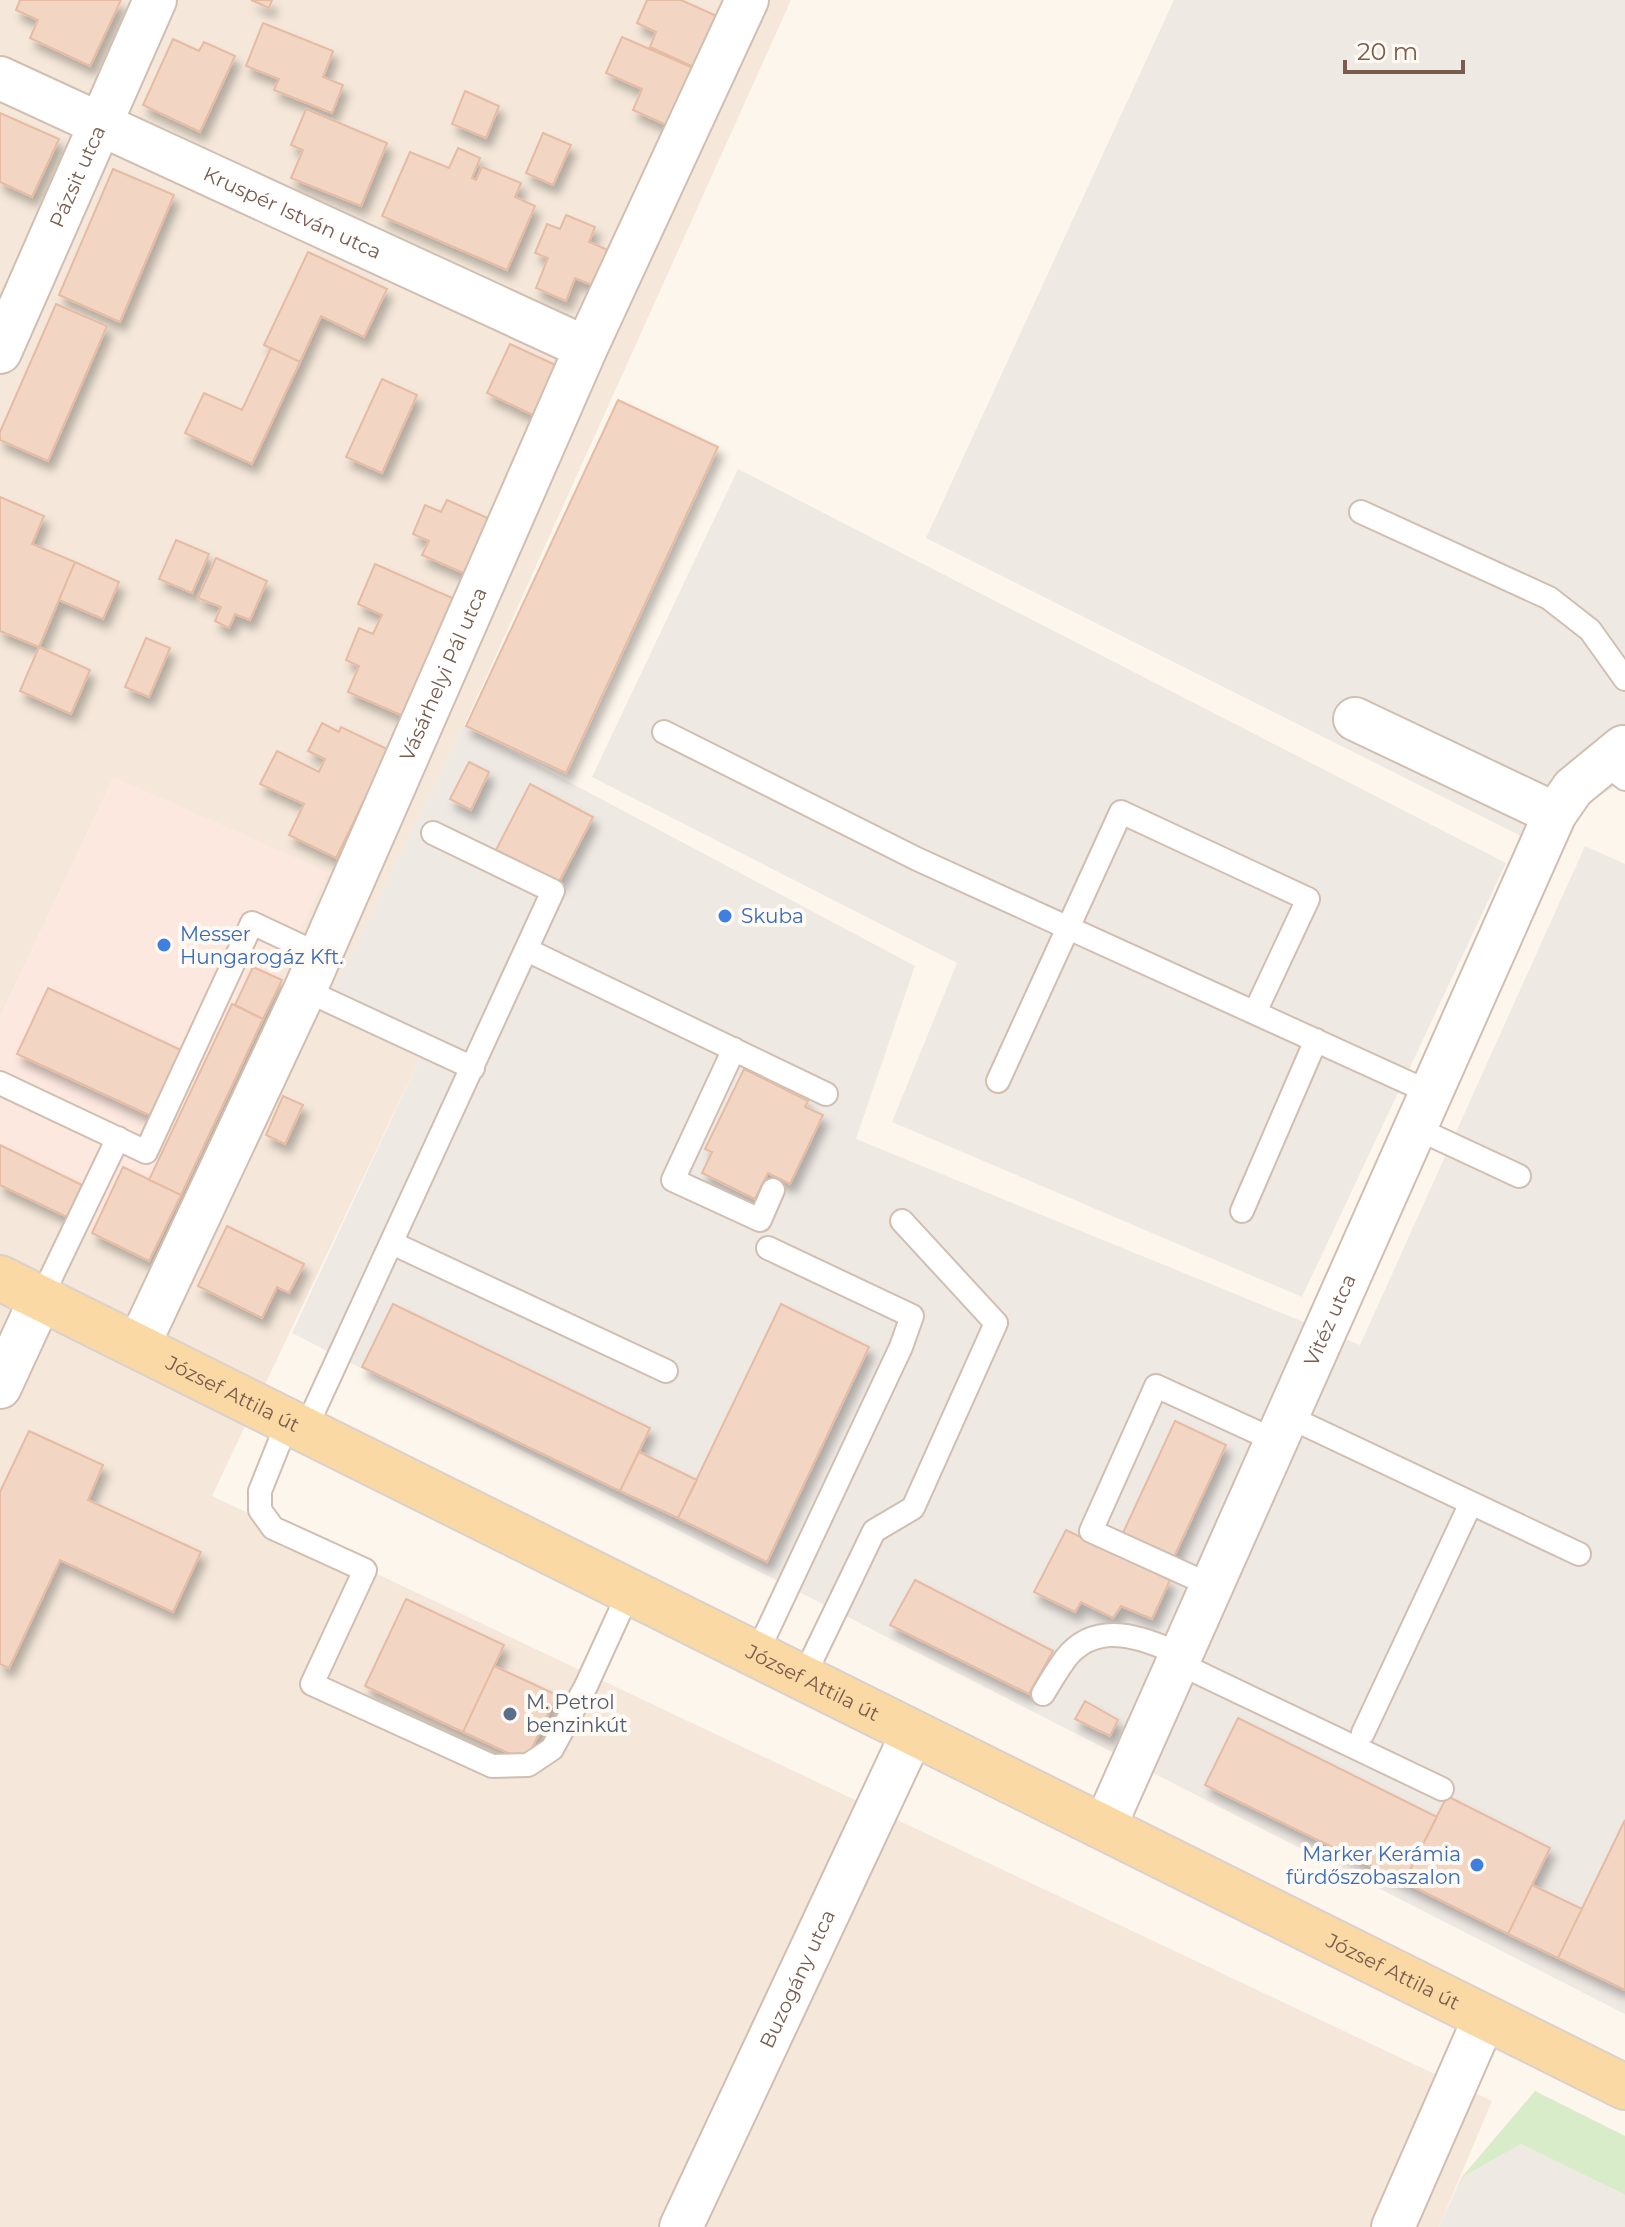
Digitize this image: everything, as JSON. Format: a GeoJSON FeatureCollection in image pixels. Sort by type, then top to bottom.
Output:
{"type":"FeatureCollection","features":[{"type":"Feature","properties":{"kind":"main road","name":"József Attila út"},"geometry":{"type":"LineString","coordinates":[[0,1278],[1625,2087]]}},
{"type":"Feature","properties":{"kind":"street","name":"Pázsit utca"},"geometry":{"type":"LineString","coordinates":[[0,352],[155,0]]}},
{"type":"Feature","properties":{"kind":"street","name":"Vásárhelyi Pál utca"},"geometry":{"type":"LineString","coordinates":[[138,1346],[312,972],[586,348],[747,0]]}},
{"type":"Feature","properties":{"kind":"street","name":"Kruspér István utca"},"geometry":{"type":"LineString","coordinates":[[0,78],[586,348]]}},
{"type":"Feature","properties":{"kind":"street"},"geometry":{"type":"LineString","coordinates":[[1355,719],[1555,814]]}},
{"type":"Feature","properties":{"kind":"street","name":"Vitéz utca"},"geometry":{"type":"LineString","coordinates":[[1104,1828],[1555,814],[1573,788],[1619,759]]}},
{"type":"Feature","properties":{"kind":"street"},"geometry":{"type":"LineString","coordinates":[[0,1387],[41,1298]]}},
{"type":"Feature","properties":{"kind":"street","name":"Buzogány utca"},"geometry":{"type":"LineString","coordinates":[[681,2227],[913,1732]]}},
{"type":"Feature","properties":{"kind":"street"},"geometry":{"type":"LineString","coordinates":[[1393,2227],[1485,2017]]}},
{"type":"Feature","properties":{"kind":"lane"},"geometry":{"type":"LineString","coordinates":[[1361,512],[1549,598],[1590,630],[1625,679]]}},
{"type":"Feature","properties":{"kind":"lane"},"geometry":{"type":"LineString","coordinates":[[664,732],[917,859],[1316,1040],[1519,1176]]}},
{"type":"Feature","properties":{"kind":"lane"},"geometry":{"type":"LineString","coordinates":[[998,1081],[1121,812],[1308,899],[1255,1012]]}},
{"type":"Feature","properties":{"kind":"lane"},"geometry":{"type":"LineString","coordinates":[[433,833],[553,891],[392,1243],[260,1491],[260,1510],[273,1528],[365,1570],[312,1684],[492,1766],[528,1765],[552,1749],[586,1686],[629,1592]]}},
{"type":"Feature","properties":{"kind":"lane"},"geometry":{"type":"LineString","coordinates":[[0,1083],[146,1152],[252,923],[312,972],[473,1068]]}},
{"type":"Feature","properties":{"kind":"lane"},"geometry":{"type":"LineString","coordinates":[[527,950],[826,1094]]}},
{"type":"Feature","properties":{"kind":"lane"},"geometry":{"type":"LineString","coordinates":[[1242,1211],[1316,1040]]}},
{"type":"Feature","properties":{"kind":"lane"},"geometry":{"type":"LineString","coordinates":[[734,1049],[673,1180],[760,1220],[773,1190]]}},
{"type":"Feature","properties":{"kind":"lane"},"geometry":{"type":"LineString","coordinates":[[41,1298],[118,1138]]}},
{"type":"Feature","properties":{"kind":"lane"},"geometry":{"type":"LineString","coordinates":[[803,1678],[874,1531],[913,1508],[996,1323],[902,1221]]}},
{"type":"Feature","properties":{"kind":"lane"},"geometry":{"type":"LineString","coordinates":[[392,1243],[666,1371]]}},
{"type":"Feature","properties":{"kind":"lane"},"geometry":{"type":"LineString","coordinates":[[756,1655],[901,1347],[912,1316],[768,1248]]}},
{"type":"Feature","properties":{"kind":"lane"},"geometry":{"type":"LineString","coordinates":[[1212,1586],[1091,1531],[1156,1386],[1282,1429],[1471,1503],[1579,1554]]}},
{"type":"Feature","properties":{"kind":"lane"},"geometry":{"type":"LineString","coordinates":[[1363,1733],[1471,1503]]}},
{"type":"Feature","properties":{"kind":"lane"},"geometry":{"type":"LineString","coordinates":[[1043,1694],[1075,1649],[1096,1638],[1127,1635],[1149,1640],[1180,1659],[1442,1789]]}},
{"type":"Feature","properties":{"kind":"shaded area"},"geometry":{"type":"Polygon","coordinates":[[[0,0],[791,0],[464,726],[325,1007],[420,1058],[212,1496],[1492,2101],[1439,2227],[0,2227],[0,1185],[114,777],[0,1017],[0,0]]]}},
{"type":"Feature","properties":{"kind":"shaded area"},"geometry":{"type":"Polygon","coordinates":[[[1174,0],[1625,0],[1625,780],[1529,840],[926,538],[1174,0]]]}},
{"type":"Feature","properties":{"kind":"shaded area"},"geometry":{"type":"Polygon","coordinates":[[[738,469],[1506,863],[1302,1297],[892,1122],[957,963],[592,777],[738,469]]]}},
{"type":"Feature","properties":{"kind":"shaded area"},"geometry":{"type":"Polygon","coordinates":[[[464,726],[915,966],[856,1139],[1360,1345],[1585,846],[1625,864],[1625,2014],[292,1333],[420,1058],[324,1008],[464,726]]]}},
{"type":"Feature","properties":{"kind":"shaded area","name":"Messer Hungarogáz Kft."},"geometry":{"type":"Polygon","coordinates":[[[114,777],[328,872],[146,1256],[0,1185],[0,1017],[114,777]]]}},
{"type":"Feature","properties":{"kind":"shaded area"},"geometry":{"type":"Polygon","coordinates":[[[1521,2144],[1625,2195],[1625,2227],[1439,2227],[1461,2178],[1521,2144]]]}},
{"type":"Feature","properties":{"kind":"green space"},"geometry":{"type":"Polygon","coordinates":[[[1535,2091],[1625,2136],[1625,2195],[1521,2144],[1461,2178],[1535,2091]]]}},
{"type":"Feature","properties":{"kind":"building"},"geometry":{"type":"Polygon","coordinates":[[[20,0],[121,0],[90,66],[30,38],[38,20],[16,10],[20,0]]]}},
{"type":"Feature","properties":{"kind":"building"},"geometry":{"type":"Polygon","coordinates":[[[251,0],[272,0],[269,8],[251,0]]]}},
{"type":"Feature","properties":{"kind":"building"},"geometry":{"type":"Polygon","coordinates":[[[647,0],[681,0],[719,17],[696,68],[650,47],[656,32],[637,23],[647,0]]]}},
{"type":"Feature","properties":{"kind":"building"},"geometry":{"type":"Polygon","coordinates":[[[263,23],[333,51],[323,77],[343,85],[332,113],[274,90],[279,79],[246,66],[263,23]]]}},
{"type":"Feature","properties":{"kind":"building"},"geometry":{"type":"Polygon","coordinates":[[[622,37],[700,71],[675,129],[633,110],[642,89],[606,73],[622,37]]]}},
{"type":"Feature","properties":{"kind":"building"},"geometry":{"type":"Polygon","coordinates":[[[173,39],[199,51],[204,42],[235,56],[200,132],[143,105],[173,39]]]}},
{"type":"Feature","properties":{"kind":"building"},"geometry":{"type":"Polygon","coordinates":[[[465,91],[499,106],[486,138],[452,124],[465,91]]]}},
{"type":"Feature","properties":{"kind":"building"},"geometry":{"type":"Polygon","coordinates":[[[306,109],[387,143],[361,206],[291,178],[303,150],[291,145],[306,109]]]}},
{"type":"Feature","properties":{"kind":"building"},"geometry":{"type":"Polygon","coordinates":[[[0,113],[59,139],[32,197],[0,182],[0,113]]]}},
{"type":"Feature","properties":{"kind":"building"},"geometry":{"type":"Polygon","coordinates":[[[543,133],[571,145],[553,185],[526,173],[543,133]]]}},
{"type":"Feature","properties":{"kind":"building"},"geometry":{"type":"Polygon","coordinates":[[[458,148],[480,158],[472,178],[476,180],[482,167],[521,183],[515,197],[535,206],[507,270],[382,216],[410,152],[449,168],[458,148]]]}},
{"type":"Feature","properties":{"kind":"building"},"geometry":{"type":"Polygon","coordinates":[[[113,169],[174,195],[120,322],[59,295],[113,169]]]}},
{"type":"Feature","properties":{"kind":"building"},"geometry":{"type":"Polygon","coordinates":[[[566,215],[595,227],[589,242],[613,252],[599,288],[575,278],[566,301],[536,288],[548,258],[535,253],[547,224],[560,229],[566,215]]]}},
{"type":"Feature","properties":{"kind":"building"},"geometry":{"type":"Polygon","coordinates":[[[308,252],[387,289],[364,337],[321,316],[300,362],[264,345],[308,252]]]}},
{"type":"Feature","properties":{"kind":"building"},"geometry":{"type":"Polygon","coordinates":[[[56,304],[107,326],[48,461],[0,440],[0,432],[56,304]]]}},
{"type":"Feature","properties":{"kind":"building"},"geometry":{"type":"Polygon","coordinates":[[[510,344],[562,368],[539,418],[487,393],[510,344]]]}},
{"type":"Feature","properties":{"kind":"building"},"geometry":{"type":"Polygon","coordinates":[[[271,348],[300,362],[252,464],[185,433],[204,393],[242,410],[271,348]]]}},
{"type":"Feature","properties":{"kind":"building"},"geometry":{"type":"Polygon","coordinates":[[[382,379],[417,395],[382,473],[346,457],[382,379]]]}},
{"type":"Feature","properties":{"kind":"building"},"geometry":{"type":"Polygon","coordinates":[[[618,400],[718,447],[566,773],[466,726],[618,400]]]}},
{"type":"Feature","properties":{"kind":"building"},"geometry":{"type":"Polygon","coordinates":[[[0,497],[44,516],[32,544],[75,562],[39,647],[0,631],[0,497]]]}},
{"type":"Feature","properties":{"kind":"building"},"geometry":{"type":"Polygon","coordinates":[[[447,500],[492,520],[468,575],[422,555],[429,541],[413,534],[425,505],[441,512],[447,500]]]}},
{"type":"Feature","properties":{"kind":"building"},"geometry":{"type":"Polygon","coordinates":[[[176,540],[209,554],[192,593],[159,579],[176,540]]]}},
{"type":"Feature","properties":{"kind":"building"},"geometry":{"type":"Polygon","coordinates":[[[216,558],[267,581],[250,620],[235,614],[229,628],[215,621],[221,607],[198,598],[216,558]]]}},
{"type":"Feature","properties":{"kind":"building"},"geometry":{"type":"Polygon","coordinates":[[[75,562],[119,582],[103,619],[59,600],[75,562]]]}},
{"type":"Feature","properties":{"kind":"building"},"geometry":{"type":"Polygon","coordinates":[[[375,564],[459,601],[408,718],[348,692],[359,666],[346,660],[359,628],[373,634],[382,615],[358,604],[375,564]]]}},
{"type":"Feature","properties":{"kind":"building"},"geometry":{"type":"Polygon","coordinates":[[[146,638],[170,648],[149,697],[125,687],[146,638]]]}},
{"type":"Feature","properties":{"kind":"building"},"geometry":{"type":"Polygon","coordinates":[[[39,647],[90,670],[71,714],[20,691],[39,647]]]}},
{"type":"Feature","properties":{"kind":"building"},"geometry":{"type":"Polygon","coordinates":[[[322,723],[339,732],[341,727],[389,750],[336,858],[289,835],[304,804],[260,784],[277,751],[319,772],[325,759],[308,751],[322,723]]]}},
{"type":"Feature","properties":{"kind":"building"},"geometry":{"type":"Polygon","coordinates":[[[469,762],[489,772],[471,810],[450,799],[469,762]]]}},
{"type":"Feature","properties":{"kind":"building"},"geometry":{"type":"Polygon","coordinates":[[[530,784],[593,817],[559,882],[496,850],[530,784]]]}},
{"type":"Feature","properties":{"kind":"building"},"geometry":{"type":"Polygon","coordinates":[[[253,967],[282,980],[263,1019],[235,1005],[253,967]]]}},
{"type":"Feature","properties":{"kind":"building"},"geometry":{"type":"Polygon","coordinates":[[[48,988],[181,1050],[151,1116],[17,1054],[48,988]]]}},
{"type":"Feature","properties":{"kind":"building"},"geometry":{"type":"Polygon","coordinates":[[[232,1004],[263,1019],[181,1195],[149,1180],[232,1004]]]}},
{"type":"Feature","properties":{"kind":"building"},"geometry":{"type":"Polygon","coordinates":[[[744,1069],[808,1101],[805,1107],[823,1115],[790,1184],[768,1173],[755,1199],[702,1173],[712,1152],[705,1149],[744,1069]]]}},
{"type":"Feature","properties":{"kind":"building"},"geometry":{"type":"Polygon","coordinates":[[[283,1096],[303,1105],[285,1144],[266,1135],[283,1096]]]}},
{"type":"Feature","properties":{"kind":"building"},"geometry":{"type":"Polygon","coordinates":[[[0,1145],[82,1185],[67,1217],[0,1185],[0,1145]]]}},
{"type":"Feature","properties":{"kind":"building"},"geometry":{"type":"Polygon","coordinates":[[[123,1167],[181,1195],[149,1261],[92,1233],[123,1167]]]}},
{"type":"Feature","properties":{"kind":"building"},"geometry":{"type":"Polygon","coordinates":[[[227,1226],[304,1264],[289,1293],[277,1287],[262,1318],[198,1286],[227,1226]]]}},
{"type":"Feature","properties":{"kind":"building"},"geometry":{"type":"Polygon","coordinates":[[[393,1304],[650,1428],[620,1491],[362,1367],[393,1304]]]}},
{"type":"Feature","properties":{"kind":"building"},"geometry":{"type":"Polygon","coordinates":[[[781,1304],[869,1347],[767,1562],[678,1518],[781,1304]]]}},
{"type":"Feature","properties":{"kind":"building"},"geometry":{"type":"Polygon","coordinates":[[[1175,1421],[1226,1445],[1173,1559],[1122,1535],[1175,1421]]]}},
{"type":"Feature","properties":{"kind":"building"},"geometry":{"type":"Polygon","coordinates":[[[29,1431],[103,1465],[88,1500],[201,1552],[173,1612],[60,1560],[9,1668],[0,1664],[0,1492],[29,1431]]]}},
{"type":"Feature","properties":{"kind":"building"},"geometry":{"type":"Polygon","coordinates":[[[639,1452],[697,1480],[678,1518],[620,1491],[639,1452]]]}},
{"type":"Feature","properties":{"kind":"building"},"geometry":{"type":"Polygon","coordinates":[[[1066,1530],[1170,1580],[1152,1619],[1121,1606],[1113,1618],[1081,1602],[1075,1612],[1034,1592],[1066,1530]]]}},
{"type":"Feature","properties":{"kind":"building"},"geometry":{"type":"Polygon","coordinates":[[[915,1580],[1053,1651],[1029,1694],[890,1625],[915,1580]]]}},
{"type":"Feature","properties":{"kind":"building"},"geometry":{"type":"Polygon","coordinates":[[[406,1599],[504,1645],[463,1732],[365,1686],[406,1599]]]}},
{"type":"Feature","properties":{"kind":"building","name":"M. Petrol benzinkút"},"geometry":{"type":"Polygon","coordinates":[[[494,1666],[557,1695],[526,1761],[463,1732],[494,1666]]]}},
{"type":"Feature","properties":{"kind":"building"},"geometry":{"type":"Polygon","coordinates":[[[1085,1701],[1118,1720],[1110,1736],[1075,1719],[1085,1701]]]}},
{"type":"Feature","properties":{"kind":"building"},"geometry":{"type":"Polygon","coordinates":[[[1238,1718],[1437,1817],[1404,1882],[1205,1785],[1238,1718]]]}},
{"type":"Feature","properties":{"kind":"building","name":"Marker Kerámia fürdőszobaszalon"},"geometry":{"type":"Polygon","coordinates":[[[1447,1796],[1550,1848],[1508,1934],[1404,1882],[1447,1796]]]}},
{"type":"Feature","properties":{"kind":"building"},"geometry":{"type":"Polygon","coordinates":[[[1625,1820],[1625,1990],[1558,1958],[1625,1820]]]}},
{"type":"Feature","properties":{"kind":"building"},"geometry":{"type":"Polygon","coordinates":[[[1532,1885],[1582,1909],[1558,1958],[1508,1934],[1532,1885]]]}},
{"type":"Feature","properties":{"kind":"place","name":"Skuba"},"geometry":{"type":"Point","coordinates":[725,916]}},
{"type":"Feature","properties":{"kind":"place","name":"Messer Hungarogáz Kft."},"geometry":{"type":"Point","coordinates":[164,945]}},
{"type":"Feature","properties":{"kind":"place","name":"M. Petrol benzinkút"},"geometry":{"type":"Point","coordinates":[510,1714]}},
{"type":"Feature","properties":{"kind":"place","name":"Marker Kerámia fürdőszobaszalon"},"geometry":{"type":"Point","coordinates":[1477,1865]}}]}
